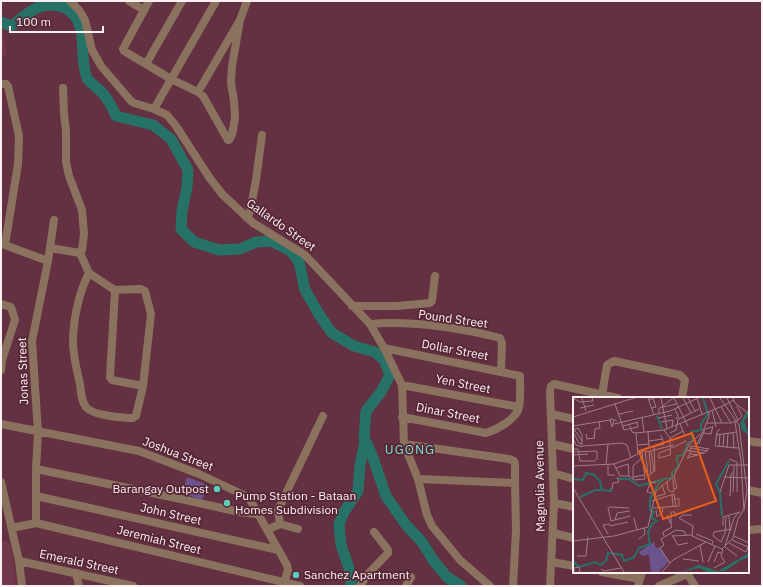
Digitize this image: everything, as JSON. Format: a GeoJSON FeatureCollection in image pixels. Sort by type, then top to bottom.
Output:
{"type":"FeatureCollection","features":[{"type":"Feature","properties":{"kind":"street","name":"Gallardo Street"},"geometry":{"type":"LineString","coordinates":[[70,1],[79,10],[85,20],[92,50],[101,66],[131,101],[154,108],[167,115],[222,194],[262,230],[305,255],[370,324],[384,348],[402,385],[404,444],[418,479],[426,515],[432,526],[460,560],[490,586]]}},
{"type":"Feature","properties":{"kind":"street"},"geometry":{"type":"LineString","coordinates":[[129,1],[144,10]]}},
{"type":"Feature","properties":{"kind":"street"},"geometry":{"type":"LineString","coordinates":[[149,1],[123,49],[125,52],[203,96],[228,140],[232,135],[235,118],[231,83],[232,66],[240,20]]}},
{"type":"Feature","properties":{"kind":"street"},"geometry":{"type":"LineString","coordinates":[[146,64],[182,1]]}},
{"type":"Feature","properties":{"kind":"street"},"geometry":{"type":"LineString","coordinates":[[154,108],[216,1]]}},
{"type":"Feature","properties":{"kind":"street"},"geometry":{"type":"LineString","coordinates":[[198,92],[240,20],[247,1]]}},
{"type":"Feature","properties":{"kind":"street"},"geometry":{"type":"LineString","coordinates":[[4,85],[19,136],[18,164],[3,244],[48,260]]}},
{"type":"Feature","properties":{"kind":"street"},"geometry":{"type":"LineString","coordinates":[[63,88],[66,131],[66,162],[69,176],[82,210],[84,234],[80,254],[89,273],[115,290],[141,290],[145,291],[147,294],[151,314],[143,386],[136,416],[133,418],[92,411],[87,408],[83,402],[76,368],[73,341],[77,310],[83,285],[89,273]]}},
{"type":"Feature","properties":{"kind":"street"},"geometry":{"type":"LineString","coordinates":[[247,218],[250,212],[262,135]]}},
{"type":"Feature","properties":{"kind":"street","name":"Jonas Street"},"geometry":{"type":"LineString","coordinates":[[36,523],[38,432],[32,341],[48,260],[54,220]]}},
{"type":"Feature","properties":{"kind":"street"},"geometry":{"type":"LineString","coordinates":[[50,248],[80,254]]}},
{"type":"Feature","properties":{"kind":"street"},"geometry":{"type":"LineString","coordinates":[[352,306],[397,306],[430,303],[432,301],[435,276]]}},
{"type":"Feature","properties":{"kind":"street"},"geometry":{"type":"LineString","coordinates":[[115,290],[110,377],[112,380],[143,386]]}},
{"type":"Feature","properties":{"kind":"street"},"geometry":{"type":"LineString","coordinates":[[1,304],[11,307],[15,320],[2,360],[1,370]]}},
{"type":"Feature","properties":{"kind":"street","name":"Pound Street"},"geometry":{"type":"LineString","coordinates":[[370,324],[391,323],[443,327],[500,338],[502,343],[501,371]]}},
{"type":"Feature","properties":{"kind":"street","name":"Dollar Street"},"geometry":{"type":"LineString","coordinates":[[384,348],[520,376],[519,407]]}},
{"type":"Feature","properties":{"kind":"street"},"geometry":{"type":"LineString","coordinates":[[613,397],[602,395],[607,365],[614,361],[680,375],[685,380],[682,397]]}},
{"type":"Feature","properties":{"kind":"street","name":"Magnolia Avenue"},"geometry":{"type":"LineString","coordinates":[[550,586],[554,503],[551,386],[554,384],[602,395]]}},
{"type":"Feature","properties":{"kind":"street","name":"Yen Street"},"geometry":{"type":"LineString","coordinates":[[402,385],[519,407]]}},
{"type":"Feature","properties":{"kind":"street","name":"Dinar Street"},"geometry":{"type":"LineString","coordinates":[[402,417],[486,433],[496,430],[517,412],[519,407]]}},
{"type":"Feature","properties":{"kind":"street"},"geometry":{"type":"LineString","coordinates":[[551,414],[573,419]]}},
{"type":"Feature","properties":{"kind":"street"},"geometry":{"type":"LineString","coordinates":[[280,524],[278,510],[323,416]]}},
{"type":"Feature","properties":{"kind":"street","name":"Joshua Street"},"geometry":{"type":"LineString","coordinates":[[1,424],[139,451],[199,474],[247,497],[284,559],[288,570],[284,583]]}},
{"type":"Feature","properties":{"kind":"street"},"geometry":{"type":"LineString","coordinates":[[749,440],[762,443]]}},
{"type":"Feature","properties":{"kind":"street"},"geometry":{"type":"LineString","coordinates":[[404,444],[509,459],[514,461],[516,530],[513,586]]}},
{"type":"Feature","properties":{"kind":"street"},"geometry":{"type":"LineString","coordinates":[[552,444],[573,449]]}},
{"type":"Feature","properties":{"kind":"street"},"geometry":{"type":"LineString","coordinates":[[36,469],[239,512],[257,514]]}},
{"type":"Feature","properties":{"kind":"street"},"geometry":{"type":"LineString","coordinates":[[553,474],[573,479]]}},
{"type":"Feature","properties":{"kind":"street"},"geometry":{"type":"LineString","coordinates":[[418,479],[515,483]]}},
{"type":"Feature","properties":{"kind":"street"},"geometry":{"type":"LineString","coordinates":[[1,482],[19,561],[22,586]]}},
{"type":"Feature","properties":{"kind":"street"},"geometry":{"type":"LineString","coordinates":[[749,490],[762,493]]}},
{"type":"Feature","properties":{"kind":"street","name":"John Street"},"geometry":{"type":"LineString","coordinates":[[36,496],[278,550]]}},
{"type":"Feature","properties":{"kind":"street"},"geometry":{"type":"LineString","coordinates":[[554,503],[573,507]]}},
{"type":"Feature","properties":{"kind":"street","name":"Jeremiah Street"},"geometry":{"type":"LineString","coordinates":[[12,528],[36,523],[300,586]]}},
{"type":"Feature","properties":{"kind":"street"},"geometry":{"type":"LineString","coordinates":[[266,530],[280,524],[298,529]]}},
{"type":"Feature","properties":{"kind":"street"},"geometry":{"type":"LineString","coordinates":[[749,530],[762,529]]}},
{"type":"Feature","properties":{"kind":"street"},"geometry":{"type":"LineString","coordinates":[[360,586],[367,575],[388,552],[374,532]]}},
{"type":"Feature","properties":{"kind":"street"},"geometry":{"type":"LineString","coordinates":[[553,533],[573,538]]}},
{"type":"Feature","properties":{"kind":"street","name":"Emerald Street"},"geometry":{"type":"LineString","coordinates":[[19,561],[133,586]]}},
{"type":"Feature","properties":{"kind":"street"},"geometry":{"type":"LineString","coordinates":[[552,562],[573,566]]}},
{"type":"Feature","properties":{"kind":"street"},"geometry":{"type":"LineString","coordinates":[[76,573],[79,586]]}},
{"type":"Feature","properties":{"kind":"street"},"geometry":{"type":"LineString","coordinates":[[607,573],[640,579]]}},
{"type":"Feature","properties":{"kind":"street"},"geometry":{"type":"LineString","coordinates":[[659,586],[686,573],[695,586]]}},
{"type":"Feature","properties":{"kind":"street"},"geometry":{"type":"LineString","coordinates":[[406,586],[411,577]]}},
{"type":"Feature","properties":{"kind":"shaded area"},"geometry":{"type":"Polygon","coordinates":[[[1,33],[3,35],[7,55],[1,55],[1,33]]]}},
{"type":"Feature","properties":{"kind":"shaded area"},"geometry":{"type":"Polygon","coordinates":[[[187,477],[208,485],[202,500],[182,493],[187,477]]]}},
{"type":"Feature","properties":{"kind":"shaded area"},"geometry":{"type":"Polygon","coordinates":[[[1,540],[9,542],[13,558],[16,586],[1,586],[1,540]]]}},
{"type":"Feature","properties":{"kind":"waterway"},"geometry":{"type":"LineString","coordinates":[[1,22],[8,25],[13,25],[36,8],[48,5],[63,7],[72,13],[78,20],[81,29],[84,68],[88,80],[106,97],[116,116],[153,125],[171,139],[188,170],[181,229],[194,242],[219,250],[240,249],[256,242],[271,241],[291,251],[299,262],[305,290],[332,333],[354,346],[375,352],[384,360],[390,375],[381,392],[366,411],[364,438],[372,455],[386,496],[406,525],[422,542],[433,560],[447,577],[461,586]]}},
{"type":"Feature","properties":{"kind":"waterway"},"geometry":{"type":"LineString","coordinates":[[351,586],[351,574],[341,545],[339,524],[344,512],[358,491],[360,465],[365,441]]}},
{"type":"Feature","properties":{"kind":"place","name":"Barangay Outpost"},"geometry":{"type":"Point","coordinates":[217,489]}},
{"type":"Feature","properties":{"kind":"place","name":"Pump Station - Bataan Homes Subdivision"},"geometry":{"type":"Point","coordinates":[227,503]}},
{"type":"Feature","properties":{"kind":"place","name":"Sanchez Apartment"},"geometry":{"type":"Point","coordinates":[296,575]}},
{"type":"Feature","properties":{"kind":"district","name":"UGONG"},"geometry":{"type":"Point","coordinates":[410,449]}}]}
